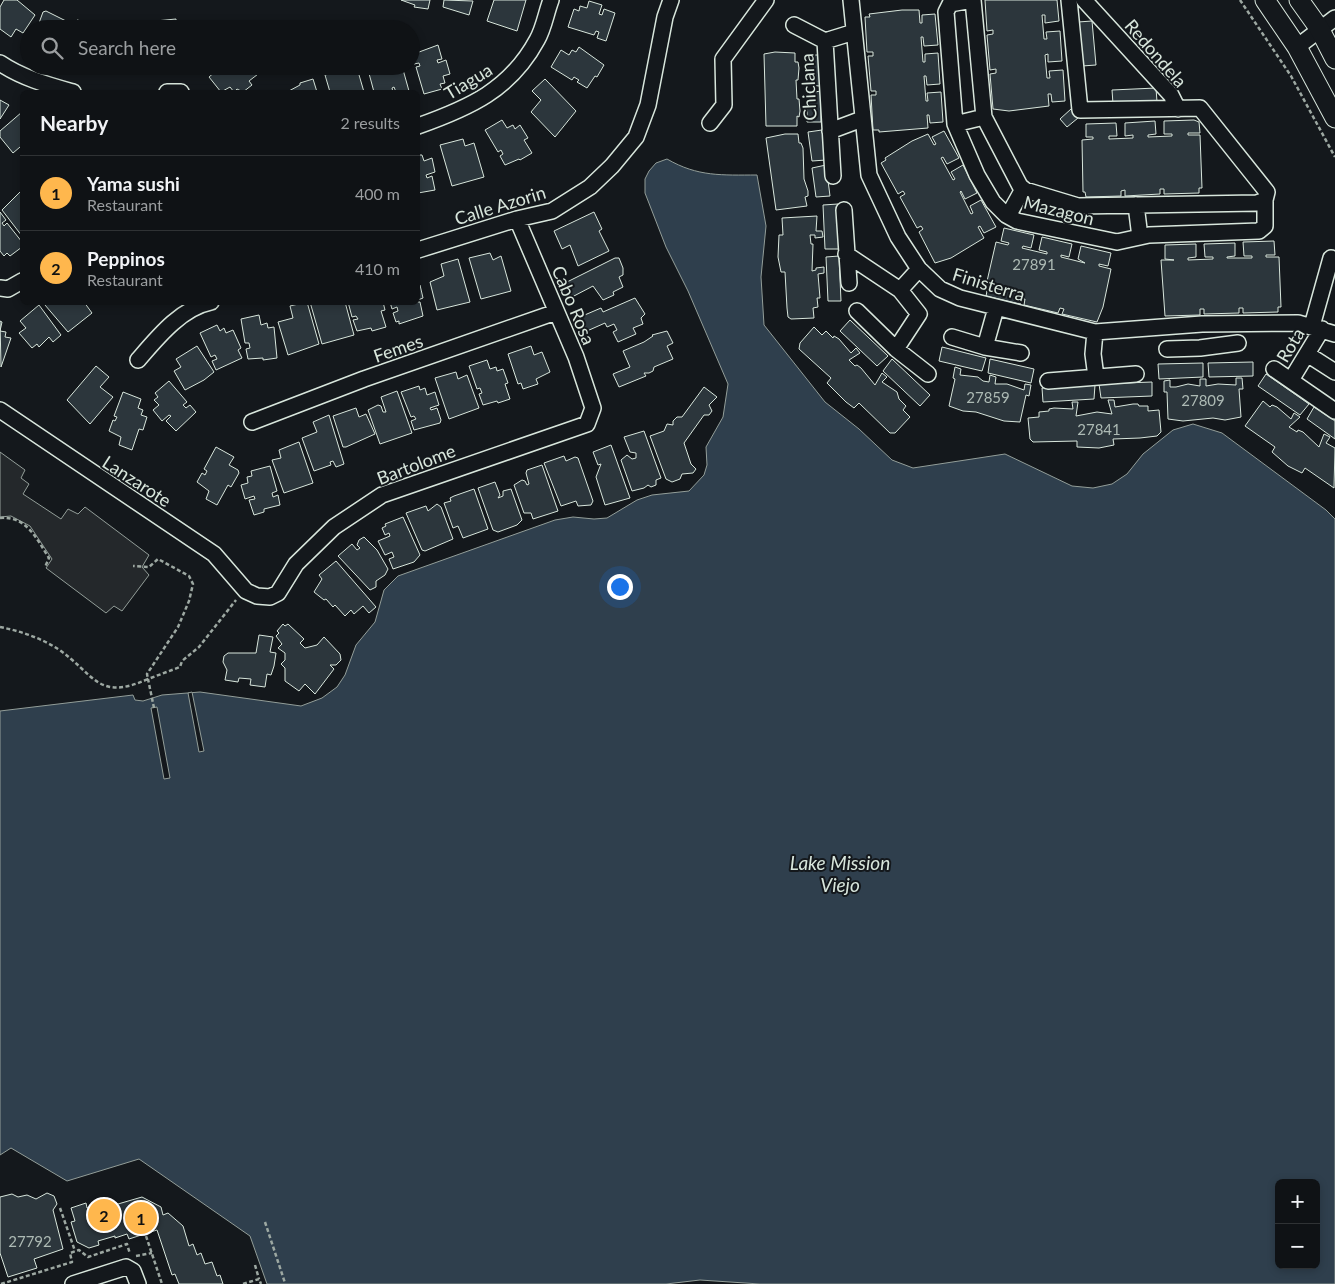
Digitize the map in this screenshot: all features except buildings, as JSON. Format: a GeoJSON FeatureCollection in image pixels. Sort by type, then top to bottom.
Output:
{"type":"FeatureCollection","features":[{"type":"Feature","properties":{"kind":"main road"},"geometry":{"type":"LineString","coordinates":[[1264,0],[1297,47],[1335,118]]}},
{"type":"Feature","properties":{"kind":"main road"},"geometry":{"type":"LineString","coordinates":[[1299,0],[1327,23],[1333,50]]}},
{"type":"Feature","properties":{"kind":"street","name":"Tiagua"},"geometry":{"type":"LineString","coordinates":[[420,125],[450,114],[491,94],[516,73],[538,39],[551,0]]}},
{"type":"Feature","properties":{"kind":"street","name":"Calle Azorin"},"geometry":{"type":"LineString","coordinates":[[420,249],[517,219],[552,211],[590,187],[612,166],[636,137],[648,105],[665,17],[671,0]]}},
{"type":"Feature","properties":{"kind":"street"},"geometry":{"type":"LineString","coordinates":[[710,123],[724,105],[723,59],[766,0]]}},
{"type":"Feature","properties":{"kind":"street","name":"Finisterra"},"geometry":{"type":"LineString","coordinates":[[851,0],[869,175],[894,229],[919,269],[940,289],[960,298],[996,308],[1095,332],[1202,324],[1298,323],[1323,330]]}},
{"type":"Feature","properties":{"kind":"street","name":"Mazagon"},"geometry":{"type":"LineString","coordinates":[[972,0],[984,117],[1023,188],[1078,206],[1257,203],[1266,196],[1264,226],[1259,231],[1140,238],[1117,242],[1017,221],[1008,216],[992,202],[977,175],[955,124],[946,12],[950,4],[972,0]]}},
{"type":"Feature","properties":{"kind":"street"},"geometry":{"type":"LineString","coordinates":[[1069,0],[1080,110],[1184,109]]}},
{"type":"Feature","properties":{"kind":"street","name":"Redondela"},"geometry":{"type":"LineString","coordinates":[[1084,0],[1184,109],[1200,108],[1266,196]]}},
{"type":"Feature","properties":{"kind":"street"},"geometry":{"type":"LineString","coordinates":[[1297,47],[1327,23]]}},
{"type":"Feature","properties":{"kind":"street","name":"Chiclana"},"geometry":{"type":"LineString","coordinates":[[794,25],[825,41],[854,32]]}},
{"type":"Feature","properties":{"kind":"street","name":"Chiclana"},"geometry":{"type":"LineString","coordinates":[[825,41],[833,176]]}},
{"type":"Feature","properties":{"kind":"street"},"geometry":{"type":"LineString","coordinates":[[1297,47],[1333,50]]}},
{"type":"Feature","properties":{"kind":"street"},"geometry":{"type":"LineString","coordinates":[[0,63],[20,73]]}},
{"type":"Feature","properties":{"kind":"street"},"geometry":{"type":"LineString","coordinates":[[24,75],[67,90]]}},
{"type":"Feature","properties":{"kind":"street"},"geometry":{"type":"LineString","coordinates":[[955,124],[984,117]]}},
{"type":"Feature","properties":{"kind":"street","name":"Chiclana"},"geometry":{"type":"LineString","coordinates":[[830,131],[862,119]]}},
{"type":"Feature","properties":{"kind":"street"},"geometry":{"type":"LineString","coordinates":[[1008,216],[1023,188]]}},
{"type":"Feature","properties":{"kind":"street"},"geometry":{"type":"LineString","coordinates":[[1136,205],[1140,238]]}},
{"type":"Feature","properties":{"kind":"street"},"geometry":{"type":"LineString","coordinates":[[844,210],[849,283]]}},
{"type":"Feature","properties":{"kind":"street","name":"Cabo Rosa"},"geometry":{"type":"LineString","coordinates":[[517,219],[576,357],[593,408]]}},
{"type":"Feature","properties":{"kind":"street"},"geometry":{"type":"LineString","coordinates":[[846,254],[900,290],[919,314],[896,348]]}},
{"type":"Feature","properties":{"kind":"street","name":"Rota"},"geometry":{"type":"LineString","coordinates":[[1290,380],[1323,330],[1331,258]]}},
{"type":"Feature","properties":{"kind":"street"},"geometry":{"type":"LineString","coordinates":[[900,290],[919,269]]}},
{"type":"Feature","properties":{"kind":"street"},"geometry":{"type":"LineString","coordinates":[[0,288],[8,289],[20,282]]}},
{"type":"Feature","properties":{"kind":"street"},"geometry":{"type":"LineString","coordinates":[[138,360],[162,332],[200,305]]}},
{"type":"Feature","properties":{"kind":"street"},"geometry":{"type":"LineString","coordinates":[[985,347],[996,308]]}},
{"type":"Feature","properties":{"kind":"street"},"geometry":{"type":"LineString","coordinates":[[857,311],[896,348],[928,374]]}},
{"type":"Feature","properties":{"kind":"street","name":"Femes"},"geometry":{"type":"LineString","coordinates":[[252,422],[364,379],[556,312]]}},
{"type":"Feature","properties":{"kind":"street"},"geometry":{"type":"LineString","coordinates":[[1200,348],[1202,324]]}},
{"type":"Feature","properties":{"kind":"street"},"geometry":{"type":"LineString","coordinates":[[1095,332],[1093,354],[1096,377]]}},
{"type":"Feature","properties":{"kind":"street"},"geometry":{"type":"LineString","coordinates":[[952,336],[985,347],[1021,353]]}},
{"type":"Feature","properties":{"kind":"street"},"geometry":{"type":"LineString","coordinates":[[1167,349],[1200,348],[1238,343]]}},
{"type":"Feature","properties":{"kind":"street"},"geometry":{"type":"LineString","coordinates":[[1307,354],[1335,372]]}},
{"type":"Feature","properties":{"kind":"street","name":"Rota"},"geometry":{"type":"LineString","coordinates":[[1274,369],[1335,411]]}},
{"type":"Feature","properties":{"kind":"street"},"geometry":{"type":"LineString","coordinates":[[1048,380],[1136,374]]}},
{"type":"Feature","properties":{"kind":"street","name":"Bartolome"},"geometry":{"type":"LineString","coordinates":[[246,591],[257,596],[270,597],[278,594],[296,564],[328,533],[382,495],[587,424],[593,408]]}},
{"type":"Feature","properties":{"kind":"street","name":"Lanzarote"},"geometry":{"type":"LineString","coordinates":[[0,410],[214,554],[246,591]]}},
{"type":"Feature","properties":{"kind":"street"},"geometry":{"type":"LineString","coordinates":[[73,1284],[126,1267],[133,1271],[138,1284]]}},
{"type":"Feature","properties":{"kind":"path"},"geometry":{"type":"LineString","coordinates":[[1240,0],[1291,76],[1335,157]]}},
{"type":"Feature","properties":{"kind":"path"},"geometry":{"type":"LineString","coordinates":[[0,518],[16,519],[29,528],[50,558],[45,567]]}},
{"type":"Feature","properties":{"kind":"path"},"geometry":{"type":"LineString","coordinates":[[133,566],[149,567],[158,559],[189,576],[193,584],[184,613],[147,674],[154,708]]}},
{"type":"Feature","properties":{"kind":"path"},"geometry":{"type":"LineString","coordinates":[[0,627],[32,636],[56,648],[92,679],[104,686],[117,689],[135,686],[180,667],[182,661],[199,647],[225,612],[246,591]]}},
{"type":"Feature","properties":{"kind":"path"},"geometry":{"type":"LineString","coordinates":[[60,1208],[75,1251]]}},
{"type":"Feature","properties":{"kind":"path"},"geometry":{"type":"LineString","coordinates":[[265,1222],[285,1283],[280,1284]]}},
{"type":"Feature","properties":{"kind":"path"},"geometry":{"type":"LineString","coordinates":[[146,1236],[162,1284]]}},
{"type":"Feature","properties":{"kind":"path"},"geometry":{"type":"LineString","coordinates":[[1,1284],[72,1262],[70,1253],[78,1250],[88,1257],[127,1244],[130,1255],[138,1257],[152,1253]]}},
{"type":"Feature","properties":{"kind":"path"},"geometry":{"type":"LineString","coordinates":[[255,1265],[261,1284]]}},
{"type":"Feature","properties":{"kind":"path"},"geometry":{"type":"LineString","coordinates":[[243,1284],[259,1278]]}},
{"type":"Feature","properties":{"kind":"shaded area"},"geometry":{"type":"Polygon","coordinates":[[[0,452],[25,470],[21,478],[29,484],[23,494],[61,519],[68,509],[78,514],[85,507],[149,555],[142,567],[149,575],[122,611],[114,606],[106,613],[46,568],[52,559],[30,526],[11,516],[0,517],[0,452]]]}},
{"type":"Feature","properties":{"kind":"water","name":"Lake Mission Viejo"},"geometry":{"type":"Polygon","coordinates":[[[667,159],[689,169],[710,174],[757,175],[766,226],[761,277],[764,325],[825,402],[859,429],[892,460],[913,468],[1005,454],[1072,486],[1093,488],[1112,484],[1127,474],[1143,454],[1173,430],[1193,424],[1222,433],[1326,510],[1335,519],[1335,1284],[760,1284],[700,1280],[666,1284],[267,1284],[250,1236],[139,1159],[67,1181],[11,1148],[0,1155],[0,711],[133,695],[135,700],[143,701],[162,695],[200,692],[301,706],[322,698],[337,687],[345,675],[356,645],[375,622],[384,590],[398,576],[555,520],[573,517],[607,518],[637,500],[652,495],[689,491],[704,475],[707,465],[706,447],[723,417],[728,384],[688,291],[666,247],[645,193],[645,179],[656,163],[667,159]]]}},
{"type":"Feature","properties":{"kind":"pier"},"geometry":{"type":"Polygon","coordinates":[[[192,692],[204,751],[199,752],[188,693],[192,692]]]}},
{"type":"Feature","properties":{"kind":"pier"},"geometry":{"type":"Polygon","coordinates":[[[157,707],[170,778],[164,779],[151,708],[157,707]]]}},
{"type":"Feature","properties":{"kind":"place","name":"Peppinos"},"geometry":{"type":"Point","coordinates":[104,1215]}},
{"type":"Feature","properties":{"kind":"place","name":"Yama sushi"},"geometry":{"type":"Point","coordinates":[141,1218]}}]}
